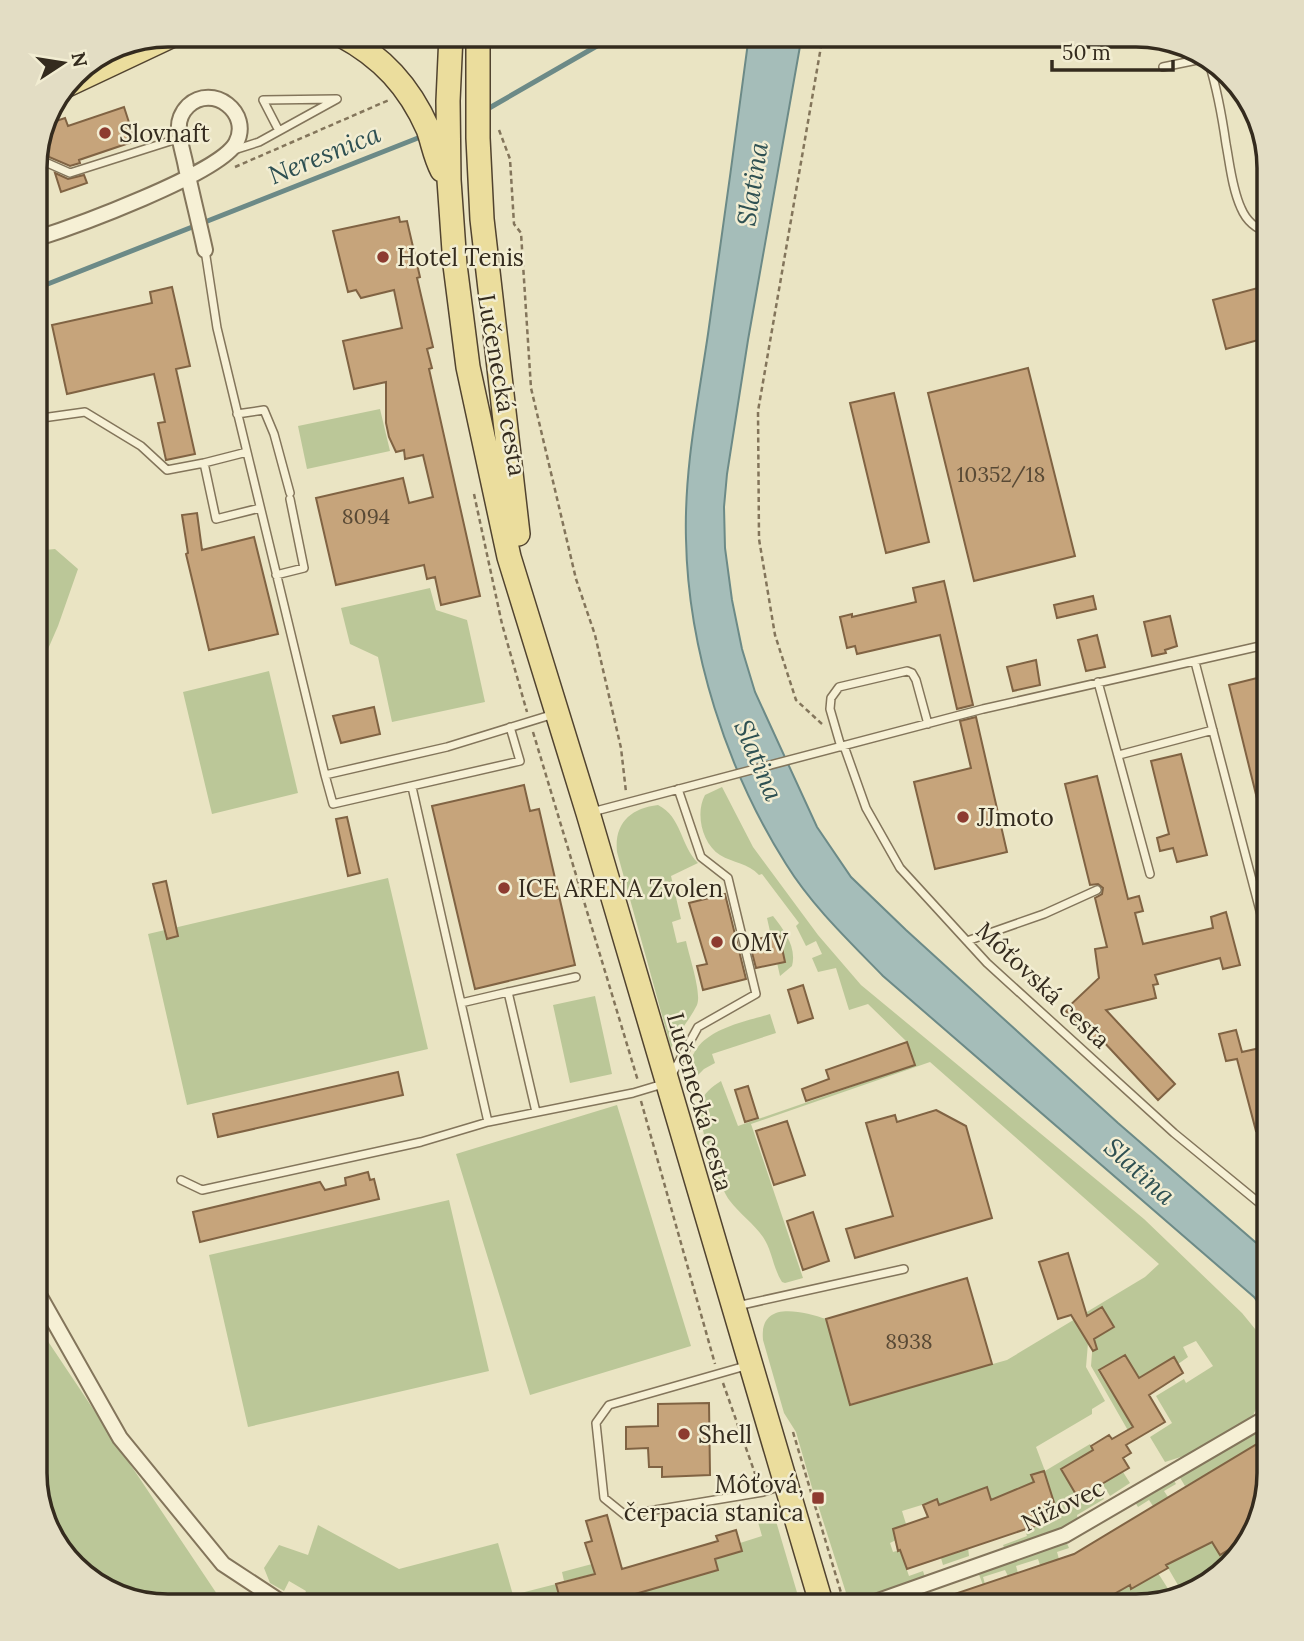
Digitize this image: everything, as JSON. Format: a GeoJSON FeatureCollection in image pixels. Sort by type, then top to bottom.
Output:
{"type":"FeatureCollection","features":[{"type":"Feature","properties":{"kind":"main road"},"geometry":{"type":"LineString","coordinates":[[362,47],[388,67],[406,89],[442,155]]}},
{"type":"Feature","properties":{"kind":"main road","name":"Lučenecká cesta"},"geometry":{"type":"LineString","coordinates":[[450,47],[442,155],[449,180],[455,265],[468,368],[509,557],[588,813],[818,1594]]}},
{"type":"Feature","properties":{"kind":"main road","name":"Lučenecká cesta"},"geometry":{"type":"LineString","coordinates":[[478,47],[477,84],[489,134],[486,258],[528,613]]}},
{"type":"Feature","properties":{"kind":"main road"},"geometry":{"type":"LineString","coordinates":[[98,71],[137,52]]}},
{"type":"Feature","properties":{"kind":"street"},"geometry":{"type":"LineString","coordinates":[[48,235],[86,222],[188,177],[230,151],[239,136],[240,128],[234,111],[221,100],[204,98],[188,106],[180,121],[180,138],[188,177],[205,250]]}},
{"type":"Feature","properties":{"kind":"street"},"geometry":{"type":"LineString","coordinates":[[47,1309],[120,1438],[223,1564],[269,1594]]}},
{"type":"Feature","properties":{"kind":"street","name":"Nižovec"},"geometry":{"type":"LineString","coordinates":[[898,1594],[1065,1535],[1257,1423]]}},
{"type":"Feature","properties":{"kind":"lane"},"geometry":{"type":"LineString","coordinates":[[1163,67],[1192,61]]}},
{"type":"Feature","properties":{"kind":"lane"},"geometry":{"type":"LineString","coordinates":[[1211,74],[1236,193],[1242,210],[1257,227]]}},
{"type":"Feature","properties":{"kind":"lane"},"geometry":{"type":"LineString","coordinates":[[230,151],[259,142],[314,112],[337,99],[263,100],[279,131]]}},
{"type":"Feature","properties":{"kind":"lane"},"geometry":{"type":"LineString","coordinates":[[48,163],[70,173],[180,138]]}},
{"type":"Feature","properties":{"kind":"lane"},"geometry":{"type":"LineString","coordinates":[[205,250],[217,328],[333,804],[520,761],[510,727]]}},
{"type":"Feature","properties":{"kind":"lane"},"geometry":{"type":"LineString","coordinates":[[237,414],[264,411],[274,434],[290,496],[304,568],[276,575]]}},
{"type":"Feature","properties":{"kind":"lane"},"geometry":{"type":"LineString","coordinates":[[48,417],[85,412],[141,446],[167,470],[247,452]]}},
{"type":"Feature","properties":{"kind":"lane"},"geometry":{"type":"LineString","coordinates":[[204,463],[216,519],[260,508]]}},
{"type":"Feature","properties":{"kind":"lane"},"geometry":{"type":"LineString","coordinates":[[588,813],[928,724],[1098,682],[1257,647]]}},
{"type":"Feature","properties":{"kind":"lane"},"geometry":{"type":"LineString","coordinates":[[1195,662],[1257,899]]}},
{"type":"Feature","properties":{"kind":"lane","name":"Môťovská cesta"},"geometry":{"type":"LineString","coordinates":[[928,724],[916,680],[912,673],[907,671],[839,687],[831,698],[830,709],[866,808],[900,868],[986,963],[1174,1133],[1257,1201]]}},
{"type":"Feature","properties":{"kind":"lane"},"geometry":{"type":"LineString","coordinates":[[1098,682],[1150,874]]}},
{"type":"Feature","properties":{"kind":"lane"},"geometry":{"type":"LineString","coordinates":[[325,775],[447,747],[558,713]]}},
{"type":"Feature","properties":{"kind":"lane"},"geometry":{"type":"LineString","coordinates":[[1119,755],[1213,730]]}},
{"type":"Feature","properties":{"kind":"lane"},"geometry":{"type":"LineString","coordinates":[[412,787],[488,1122]]}},
{"type":"Feature","properties":{"kind":"lane"},"geometry":{"type":"LineString","coordinates":[[181,1180],[202,1190],[421,1142],[488,1122],[641,1091],[667,1082],[698,1027],[756,994],[728,878],[701,857],[678,789]]}},
{"type":"Feature","properties":{"kind":"lane"},"geometry":{"type":"LineString","coordinates":[[967,942],[1044,914],[1097,890]]}},
{"type":"Feature","properties":{"kind":"lane"},"geometry":{"type":"LineString","coordinates":[[461,1003],[576,977]]}},
{"type":"Feature","properties":{"kind":"lane"},"geometry":{"type":"LineString","coordinates":[[508,992],[536,1112]]}},
{"type":"Feature","properties":{"kind":"lane"},"geometry":{"type":"LineString","coordinates":[[733,1307],[904,1269]]}},
{"type":"Feature","properties":{"kind":"lane"},"geometry":{"type":"LineString","coordinates":[[749,1365],[609,1405],[596,1423],[604,1498],[625,1515],[763,1492],[785,1485]]}},
{"type":"Feature","properties":{"kind":"path"},"geometry":{"type":"LineString","coordinates":[[821,48],[758,411],[759,539],[775,635],[796,700],[843,746]]}},
{"type":"Feature","properties":{"kind":"path"},"geometry":{"type":"LineString","coordinates":[[227,170],[398,96]]}},
{"type":"Feature","properties":{"kind":"path"},"geometry":{"type":"LineString","coordinates":[[489,134],[510,159],[514,224],[521,233],[531,388],[576,579],[595,635],[621,748],[628,802]]}},
{"type":"Feature","properties":{"kind":"path"},"geometry":{"type":"LineString","coordinates":[[474,491],[499,611],[529,721],[641,1091],[642,1106],[719,1374]]}},
{"type":"Feature","properties":{"kind":"green space"},"geometry":{"type":"Polygon","coordinates":[[[380,409],[390,451],[307,469],[298,426],[380,409]]]}},
{"type":"Feature","properties":{"kind":"green space"},"geometry":{"type":"Polygon","coordinates":[[[55,549],[78,569],[48,650],[48,550],[55,549]]]}},
{"type":"Feature","properties":{"kind":"green space"},"geometry":{"type":"Polygon","coordinates":[[[430,588],[436,610],[467,620],[485,702],[392,722],[378,657],[350,644],[341,608],[430,588]]]}},
{"type":"Feature","properties":{"kind":"green space"},"geometry":{"type":"Polygon","coordinates":[[[269,671],[298,793],[212,814],[183,692],[269,671]]]}},
{"type":"Feature","properties":{"kind":"green space"},"geometry":{"type":"Polygon","coordinates":[[[722,787],[753,847],[818,935],[861,985],[1144,1219],[1242,1313],[1257,1331],[1257,1406],[1252,1418],[1190,1454],[1165,1462],[1150,1437],[1172,1423],[1156,1396],[1184,1379],[1186,1383],[1213,1366],[1196,1341],[1183,1347],[1188,1357],[1144,1388],[1125,1355],[1098,1371],[1136,1431],[1134,1433],[1138,1439],[1134,1441],[1091,1366],[1093,1340],[1114,1327],[1101,1307],[1076,1323],[1088,1343],[1086,1367],[1105,1401],[1092,1409],[1092,1414],[1036,1447],[1045,1471],[1090,1444],[1093,1450],[1061,1469],[1078,1498],[1097,1487],[1104,1499],[1077,1515],[1078,1521],[1063,1529],[1005,1550],[1003,1545],[1027,1536],[1012,1493],[1001,1537],[990,1541],[974,1492],[962,1496],[969,1556],[943,1565],[941,1558],[955,1552],[938,1500],[902,1511],[906,1524],[893,1529],[896,1540],[890,1543],[893,1552],[900,1550],[909,1576],[923,1571],[925,1577],[875,1594],[846,1594],[818,1505],[821,1504],[818,1490],[813,1491],[796,1432],[784,1413],[763,1340],[768,1318],[775,1313],[795,1312],[826,1319],[850,1404],[1007,1360],[1145,1277],[1159,1264],[930,1062],[751,1124],[803,1278],[782,1282],[763,1237],[725,1194],[709,1154],[702,1124],[700,1112],[704,1097],[721,1081],[738,1126],[915,1065],[907,1042],[868,1004],[849,1010],[836,968],[818,972],[812,958],[822,954],[816,941],[806,946],[796,926],[799,923],[762,874],[759,875],[750,868],[720,855],[709,844],[702,828],[702,802],[705,795],[722,787]],[[1044,1472],[1032,1475],[1036,1489],[1031,1491],[1029,1484],[1015,1489],[1027,1528],[1059,1518],[1044,1472]]]}},
{"type":"Feature","properties":{"kind":"green space"},"geometry":{"type":"Polygon","coordinates":[[[658,805],[672,817],[698,863],[671,876],[681,919],[672,922],[677,943],[686,941],[697,983],[698,999],[694,1011],[671,1048],[617,852],[618,833],[626,819],[640,810],[658,805]]]}},
{"type":"Feature","properties":{"kind":"green space"},"geometry":{"type":"Polygon","coordinates":[[[388,878],[428,1049],[187,1105],[148,934],[388,878]]]}},
{"type":"Feature","properties":{"kind":"green space"},"geometry":{"type":"Polygon","coordinates":[[[773,916],[785,933],[793,952],[792,966],[780,976],[767,918],[773,916]]]}},
{"type":"Feature","properties":{"kind":"green space"},"geometry":{"type":"Polygon","coordinates":[[[595,996],[612,1074],[570,1083],[553,1005],[595,996]]]}},
{"type":"Feature","properties":{"kind":"green space"},"geometry":{"type":"Polygon","coordinates":[[[770,1014],[776,1033],[712,1054],[715,1063],[704,1069],[690,1083],[690,1066],[694,1053],[702,1042],[727,1027],[770,1014]]]}},
{"type":"Feature","properties":{"kind":"green space"},"geometry":{"type":"Polygon","coordinates":[[[617,1105],[691,1346],[530,1395],[456,1154],[617,1105]]]}},
{"type":"Feature","properties":{"kind":"green space"},"geometry":{"type":"Polygon","coordinates":[[[449,1200],[489,1371],[248,1427],[209,1255],[449,1200]]]}},
{"type":"Feature","properties":{"kind":"green space"},"geometry":{"type":"Polygon","coordinates":[[[47,1340],[217,1594],[152,1593],[122,1585],[88,1564],[68,1540],[54,1512],[48,1489],[47,1340]]]}},
{"type":"Feature","properties":{"kind":"green space"},"geometry":{"type":"Polygon","coordinates":[[[1255,1430],[1257,1433],[1257,1444],[1212,1471],[1250,1514],[1241,1533],[1227,1553],[1216,1564],[1179,1586],[1164,1561],[1185,1556],[1212,1541],[1220,1555],[1229,1549],[1206,1475],[1185,1486],[1179,1476],[1255,1430]]]}},
{"type":"Feature","properties":{"kind":"green space"},"geometry":{"type":"Polygon","coordinates":[[[1123,1472],[1130,1483],[1110,1496],[1099,1478],[1106,1473],[1111,1479],[1123,1472]]]}},
{"type":"Feature","properties":{"kind":"green space"},"geometry":{"type":"Polygon","coordinates":[[[1173,1479],[1176,1484],[1164,1491],[1168,1497],[1153,1506],[1149,1500],[1138,1507],[1135,1502],[1173,1479]]]}},
{"type":"Feature","properties":{"kind":"green space"},"geometry":{"type":"Polygon","coordinates":[[[773,1511],[797,1594],[632,1594],[714,1557],[742,1551],[740,1543],[762,1536],[756,1515],[773,1511]]]}},
{"type":"Feature","properties":{"kind":"green space"},"geometry":{"type":"Polygon","coordinates":[[[318,1525],[399,1569],[498,1543],[513,1594],[305,1594],[306,1591],[289,1581],[284,1591],[270,1583],[264,1568],[279,1545],[308,1555],[318,1525]]]}},
{"type":"Feature","properties":{"kind":"green space"},"geometry":{"type":"Polygon","coordinates":[[[1066,1541],[1069,1548],[1057,1552],[1059,1559],[1040,1565],[1038,1559],[1016,1566],[1018,1573],[1008,1576],[1005,1570],[983,1577],[983,1585],[978,1572],[1066,1541]]]}},
{"type":"Feature","properties":{"kind":"green space"},"geometry":{"type":"Polygon","coordinates":[[[592,1564],[617,1594],[576,1594],[596,1589],[593,1574],[564,1581],[562,1572],[592,1564]]]}},
{"type":"Feature","properties":{"kind":"green space"},"geometry":{"type":"Polygon","coordinates":[[[1158,1573],[1168,1590],[1152,1593],[1112,1594],[1130,1585],[1131,1588],[1158,1573]]]}},
{"type":"Feature","properties":{"kind":"green space"},"geometry":{"type":"Polygon","coordinates":[[[556,1584],[559,1594],[517,1594],[556,1584]]]}},
{"type":"Feature","properties":{"kind":"water","name":"Slatina"},"geometry":{"type":"Polygon","coordinates":[[[747,48],[800,48],[748,340],[724,507],[725,548],[732,600],[742,649],[755,692],[817,827],[851,877],[1118,1123],[1257,1244],[1257,1301],[883,976],[807,894],[765,828],[729,750],[715,708],[694,624],[688,581],[687,487],[747,48]]]}},
{"type":"Feature","properties":{"kind":"building"},"geometry":{"type":"Polygon","coordinates":[[[124,107],[135,141],[79,160],[80,163],[70,166],[49,156],[51,137],[58,120],[65,118],[68,126],[124,107]]]}},
{"type":"Feature","properties":{"kind":"building"},"geometry":{"type":"Polygon","coordinates":[[[55,173],[68,179],[84,175],[87,183],[61,192],[55,173]]]}},
{"type":"Feature","properties":{"kind":"building"},"geometry":{"type":"Polygon","coordinates":[[[399,217],[400,222],[407,221],[420,277],[417,278],[433,347],[427,349],[432,368],[429,369],[480,596],[441,605],[435,577],[427,579],[424,565],[336,585],[316,498],[403,478],[409,503],[433,497],[423,455],[405,459],[404,450],[396,452],[389,437],[386,423],[386,382],[354,389],[343,341],[402,328],[394,290],[361,298],[356,290],[348,292],[333,231],[399,217]]]}},
{"type":"Feature","properties":{"kind":"building"},"geometry":{"type":"Polygon","coordinates":[[[172,287],[190,366],[176,369],[195,454],[166,460],[158,423],[165,422],[154,374],[67,394],[52,325],[152,303],[150,292],[172,287]]]}},
{"type":"Feature","properties":{"kind":"building"},"geometry":{"type":"Polygon","coordinates":[[[1257,288],[1257,340],[1226,349],[1213,300],[1257,288]]]}},
{"type":"Feature","properties":{"kind":"building"},"geometry":{"type":"Polygon","coordinates":[[[1028,368],[1075,556],[974,581],[928,393],[1028,368]]]}},
{"type":"Feature","properties":{"kind":"building"},"geometry":{"type":"Polygon","coordinates":[[[894,393],[929,542],[886,553],[850,403],[894,393]]]}},
{"type":"Feature","properties":{"kind":"building"},"geometry":{"type":"Polygon","coordinates":[[[197,513],[202,550],[254,537],[278,634],[209,650],[186,554],[182,515],[197,513]]]}},
{"type":"Feature","properties":{"kind":"building"},"geometry":{"type":"Polygon","coordinates":[[[944,581],[973,705],[957,709],[940,635],[857,654],[855,646],[847,648],[840,617],[852,614],[852,617],[916,602],[913,588],[944,581]]]}},
{"type":"Feature","properties":{"kind":"building"},"geometry":{"type":"Polygon","coordinates":[[[1093,596],[1096,609],[1057,618],[1054,605],[1093,596]]]}},
{"type":"Feature","properties":{"kind":"building"},"geometry":{"type":"Polygon","coordinates":[[[1170,616],[1177,646],[1165,650],[1166,653],[1152,656],[1144,622],[1170,616]]]}},
{"type":"Feature","properties":{"kind":"building"},"geometry":{"type":"Polygon","coordinates":[[[1097,635],[1105,667],[1086,671],[1078,640],[1097,635]]]}},
{"type":"Feature","properties":{"kind":"building"},"geometry":{"type":"Polygon","coordinates":[[[1036,660],[1040,685],[1013,691],[1007,667],[1036,660]]]}},
{"type":"Feature","properties":{"kind":"building"},"geometry":{"type":"Polygon","coordinates":[[[1257,678],[1257,799],[1229,685],[1257,678]]]}},
{"type":"Feature","properties":{"kind":"building"},"geometry":{"type":"Polygon","coordinates":[[[374,707],[380,734],[341,743],[333,716],[374,707]]]}},
{"type":"Feature","properties":{"kind":"building"},"geometry":{"type":"Polygon","coordinates":[[[976,717],[1007,852],[935,869],[914,782],[971,768],[960,721],[976,717]]]}},
{"type":"Feature","properties":{"kind":"building"},"geometry":{"type":"Polygon","coordinates":[[[1181,754],[1207,855],[1177,862],[1173,848],[1160,851],[1157,838],[1169,834],[1151,761],[1181,754]]]}},
{"type":"Feature","properties":{"kind":"building"},"geometry":{"type":"Polygon","coordinates":[[[1097,776],[1128,899],[1139,896],[1143,911],[1135,913],[1143,944],[1213,928],[1211,917],[1226,912],[1240,965],[1223,969],[1220,958],[1155,975],[1158,984],[1153,985],[1156,998],[1106,1010],[1175,1084],[1158,1100],[1101,1039],[1096,1044],[1065,1010],[1099,978],[1095,949],[1107,947],[1095,898],[1102,894],[1103,888],[1098,884],[1090,885],[1065,784],[1097,776]]]}},
{"type":"Feature","properties":{"kind":"building","name":"ICE ARENA Zvolen"},"geometry":{"type":"Polygon","coordinates":[[[524,785],[530,811],[539,809],[575,965],[475,989],[432,806],[524,785]]]}},
{"type":"Feature","properties":{"kind":"building"},"geometry":{"type":"Polygon","coordinates":[[[347,817],[360,873],[348,876],[336,819],[347,817]]]}},
{"type":"Feature","properties":{"kind":"building"},"geometry":{"type":"Polygon","coordinates":[[[166,881],[178,936],[167,939],[153,884],[166,881]]]}},
{"type":"Feature","properties":{"kind":"building"},"geometry":{"type":"Polygon","coordinates":[[[725,894],[746,979],[703,990],[697,966],[707,964],[689,903],[725,894]]]}},
{"type":"Feature","properties":{"kind":"building"},"geometry":{"type":"Polygon","coordinates":[[[779,934],[785,962],[756,968],[749,941],[779,934]]]}},
{"type":"Feature","properties":{"kind":"building"},"geometry":{"type":"Polygon","coordinates":[[[803,985],[813,1018],[798,1023],[788,990],[803,985]]]}},
{"type":"Feature","properties":{"kind":"building"},"geometry":{"type":"Polygon","coordinates":[[[1236,1030],[1242,1052],[1257,1049],[1257,1131],[1237,1059],[1226,1061],[1219,1034],[1236,1030]]]}},
{"type":"Feature","properties":{"kind":"building"},"geometry":{"type":"Polygon","coordinates":[[[907,1042],[915,1065],[806,1101],[802,1089],[829,1079],[826,1070],[907,1042]]]}},
{"type":"Feature","properties":{"kind":"building"},"geometry":{"type":"Polygon","coordinates":[[[398,1072],[403,1095],[218,1137],[213,1114],[398,1072]]]}},
{"type":"Feature","properties":{"kind":"building"},"geometry":{"type":"Polygon","coordinates":[[[748,1086],[758,1118],[745,1122],[735,1090],[748,1086]]]}},
{"type":"Feature","properties":{"kind":"building"},"geometry":{"type":"Polygon","coordinates":[[[936,1110],[966,1126],[992,1218],[855,1258],[846,1229],[893,1216],[866,1123],[895,1115],[897,1122],[936,1110]]]}},
{"type":"Feature","properties":{"kind":"building"},"geometry":{"type":"Polygon","coordinates":[[[787,1121],[805,1175],[774,1185],[756,1131],[787,1121]]]}},
{"type":"Feature","properties":{"kind":"building"},"geometry":{"type":"Polygon","coordinates":[[[368,1172],[370,1180],[374,1179],[379,1199],[200,1242],[193,1212],[320,1182],[325,1190],[346,1185],[345,1178],[368,1172]]]}},
{"type":"Feature","properties":{"kind":"building"},"geometry":{"type":"Polygon","coordinates":[[[813,1212],[829,1261],[803,1270],[787,1221],[813,1212]]]}},
{"type":"Feature","properties":{"kind":"building"},"geometry":{"type":"Polygon","coordinates":[[[1068,1253],[1087,1316],[1102,1307],[1114,1327],[1094,1339],[1097,1349],[1093,1351],[1071,1315],[1058,1319],[1039,1262],[1068,1253]]]}},
{"type":"Feature","properties":{"kind":"building"},"geometry":{"type":"Polygon","coordinates":[[[967,1278],[992,1364],[850,1405],[826,1319],[967,1278]]]}},
{"type":"Feature","properties":{"kind":"building"},"geometry":{"type":"Polygon","coordinates":[[[1125,1355],[1139,1378],[1174,1357],[1183,1373],[1149,1395],[1165,1422],[1126,1445],[1131,1453],[1123,1458],[1129,1468],[1078,1498],[1061,1469],[1093,1450],[1091,1446],[1109,1435],[1112,1439],[1133,1427],[1099,1370],[1125,1355]]]}},
{"type":"Feature","properties":{"kind":"building"},"geometry":{"type":"Polygon","coordinates":[[[709,1403],[710,1475],[662,1477],[662,1467],[649,1467],[648,1448],[626,1449],[626,1427],[658,1426],[658,1404],[709,1403]]]}},
{"type":"Feature","properties":{"kind":"building"},"geometry":{"type":"Polygon","coordinates":[[[1257,1444],[1256,1489],[1248,1519],[1230,1549],[1220,1555],[1212,1542],[1166,1565],[1168,1568],[1131,1589],[1130,1585],[1114,1594],[955,1594],[1074,1554],[1257,1444]]]}},
{"type":"Feature","properties":{"kind":"building"},"geometry":{"type":"Polygon","coordinates":[[[1044,1471],[1059,1518],[907,1569],[900,1550],[898,1551],[893,1529],[928,1517],[923,1505],[937,1499],[939,1505],[987,1487],[991,1500],[1034,1482],[1031,1475],[1044,1471]]]}},
{"type":"Feature","properties":{"kind":"building"},"geometry":{"type":"Polygon","coordinates":[[[607,1515],[622,1569],[718,1541],[716,1536],[736,1530],[742,1551],[715,1559],[718,1570],[635,1594],[559,1594],[556,1584],[595,1574],[585,1543],[592,1541],[586,1521],[607,1515]]]}},
{"type":"Feature","properties":{"kind":"waterway","name":"Neresnica"},"geometry":{"type":"LineString","coordinates":[[484,111],[594,47]]}},
{"type":"Feature","properties":{"kind":"waterway","name":"Neresnica"},"geometry":{"type":"LineString","coordinates":[[48,284],[423,136]]}},
{"type":"Feature","properties":{"kind":"place","name":"Slovnaft"},"geometry":{"type":"Point","coordinates":[105,133]}},
{"type":"Feature","properties":{"kind":"place","name":"Hotel Tenis"},"geometry":{"type":"Point","coordinates":[383,257]}},
{"type":"Feature","properties":{"kind":"place","name":"JJmoto"},"geometry":{"type":"Point","coordinates":[963,817]}},
{"type":"Feature","properties":{"kind":"place","name":"ICE ARENA Zvolen"},"geometry":{"type":"Point","coordinates":[504,888]}},
{"type":"Feature","properties":{"kind":"place","name":"OMV"},"geometry":{"type":"Point","coordinates":[717,942]}},
{"type":"Feature","properties":{"kind":"place","name":"Shell"},"geometry":{"type":"Point","coordinates":[684,1434]}},
{"type":"Feature","properties":{"kind":"place","name":"Môťová, čerpacia stanica"},"geometry":{"type":"Point","coordinates":[818,1498]}}]}
